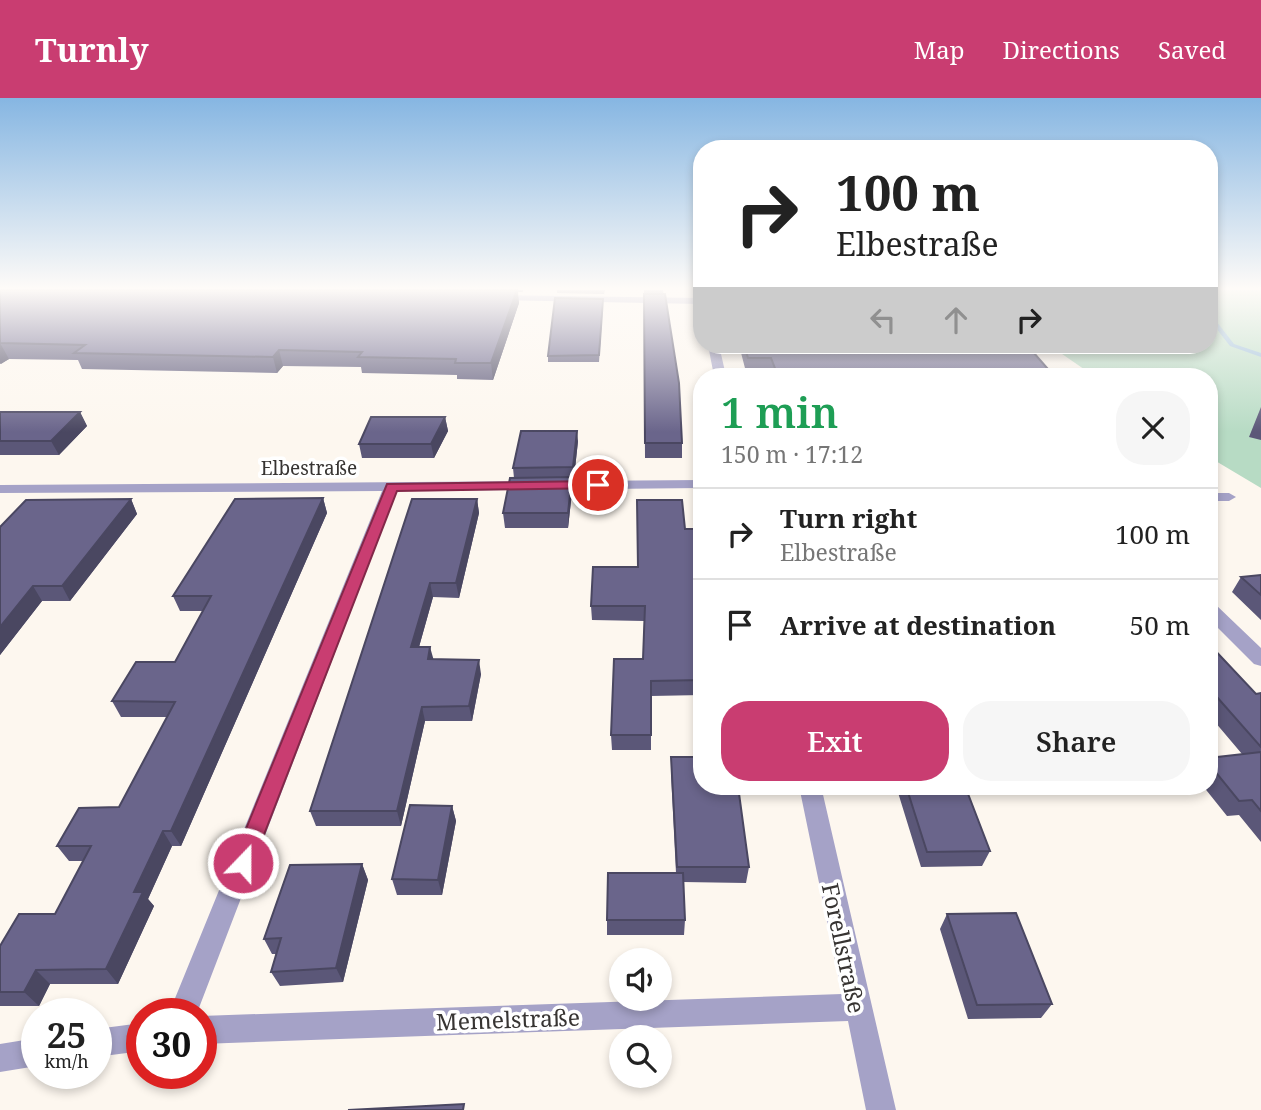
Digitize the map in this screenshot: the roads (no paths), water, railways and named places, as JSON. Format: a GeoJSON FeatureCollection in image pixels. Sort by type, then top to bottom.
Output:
{"type":"FeatureCollection","features":[{"type":"Feature","properties":{"kind":"street","name":"Elbestraße"},"geometry":{"type":"LineString","coordinates":[[0,489],[693,484]]}},
{"type":"Feature","properties":{"kind":"street"},"geometry":{"type":"LineString","coordinates":[[189,998],[391,487]]}},
{"type":"Feature","properties":{"kind":"street"},"geometry":{"type":"LineString","coordinates":[[1218,497],[1229,497]]}},
{"type":"Feature","properties":{"kind":"street"},"geometry":{"type":"LineString","coordinates":[[1218,617],[1261,659]]}},
{"type":"Feature","properties":{"kind":"street","name":"Forellstraße"},"geometry":{"type":"LineString","coordinates":[[812,795],[856,1007],[881,1110]]}},
{"type":"Feature","properties":{"kind":"street","name":"Memelstraße"},"geometry":{"type":"LineString","coordinates":[[217,1029],[856,1007]]}},
{"type":"Feature","properties":{"kind":"street"},"geometry":{"type":"LineString","coordinates":[[0,1058],[21,1055]]}},
{"type":"Feature","properties":{"kind":"waterway"},"geometry":{"type":"LineString","coordinates":[[1226,337],[1232,345],[1261,355]]}}]}
